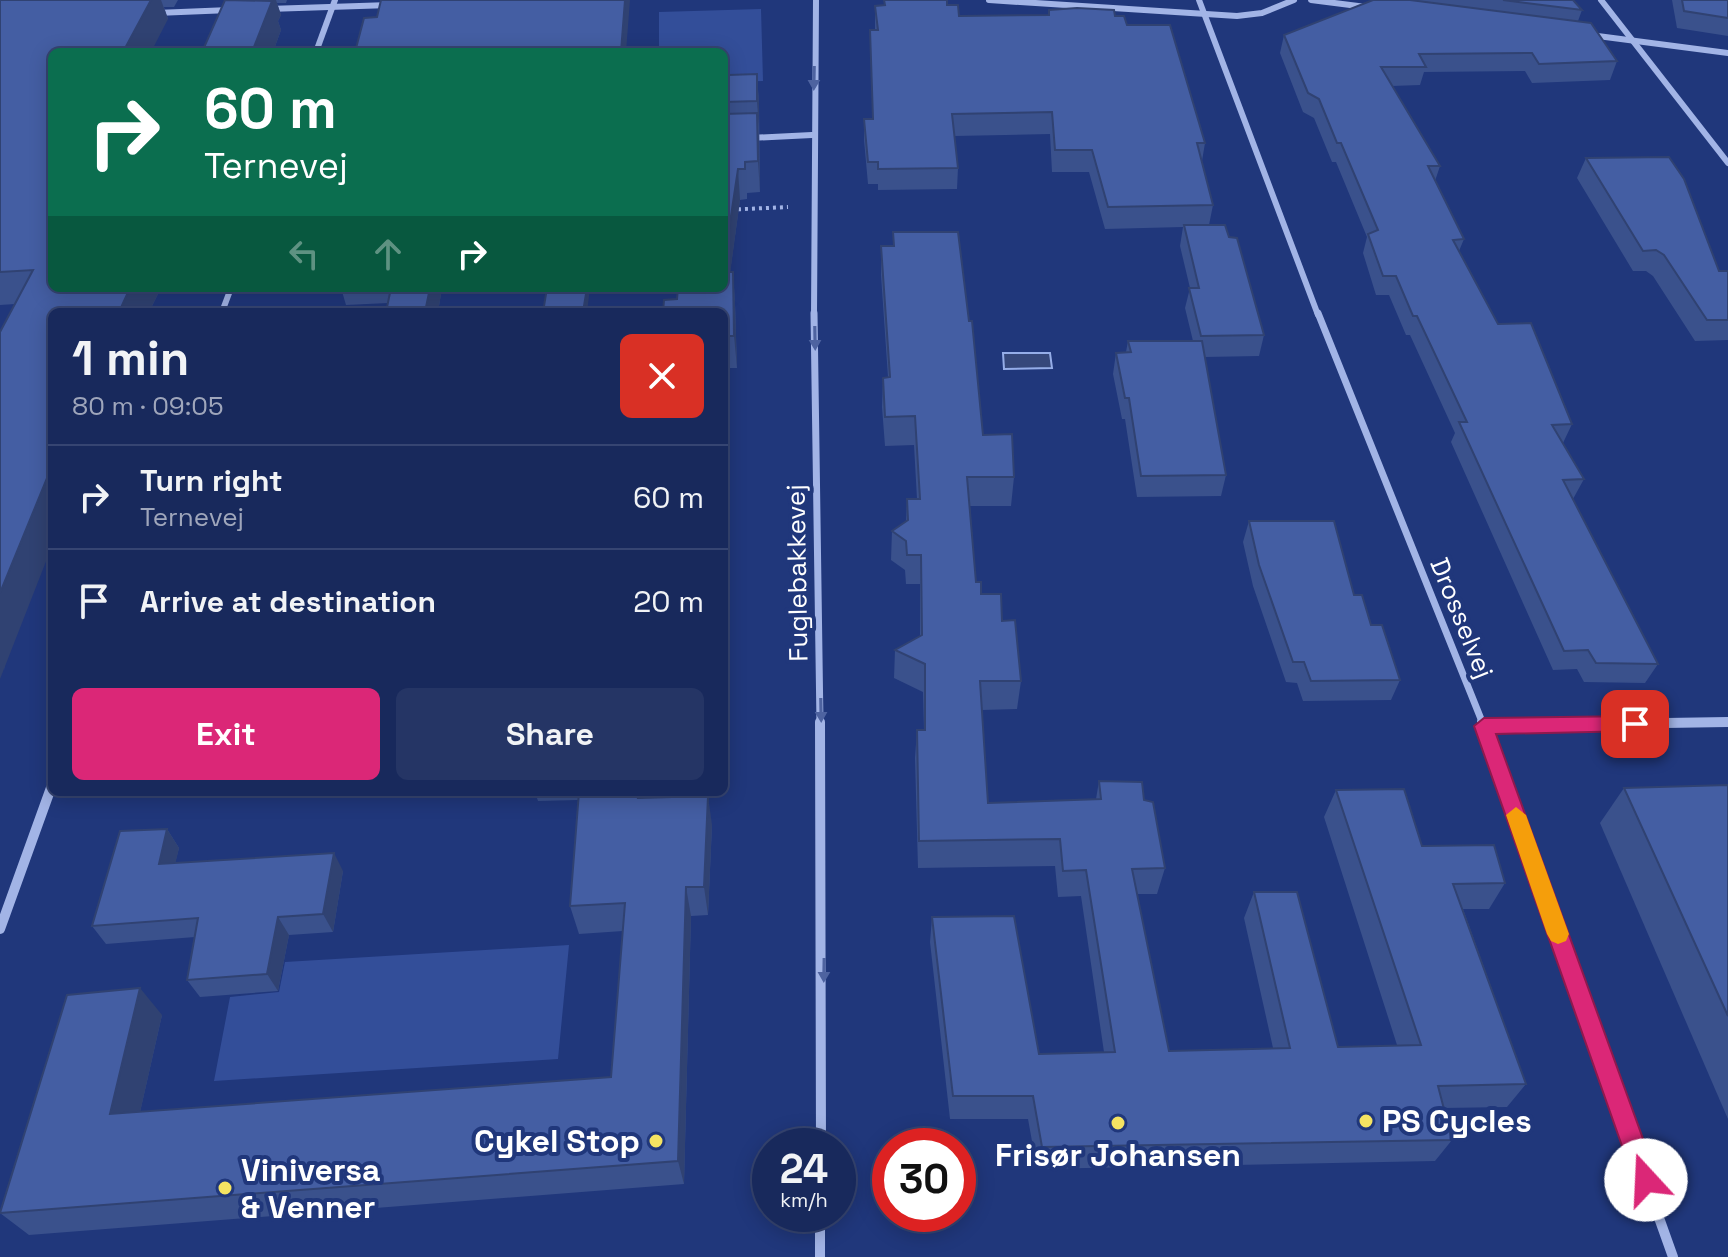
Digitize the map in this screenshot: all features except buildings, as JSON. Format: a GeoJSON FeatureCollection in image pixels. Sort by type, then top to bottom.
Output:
{"type":"FeatureCollection","features":[{"type":"Feature","properties":{"kind":"street","name":"Fuglebakkevej"},"geometry":{"type":"LineString","coordinates":[[816,0],[812,135],[825,932],[821,1128]]}},
{"type":"Feature","properties":{"kind":"street"},"geometry":{"type":"LineString","coordinates":[[989,0],[1207,15],[1262,13],[1294,0]]}},
{"type":"Feature","properties":{"kind":"street","name":"Drosselvej"},"geometry":{"type":"LineString","coordinates":[[1199,0],[1322,324],[1484,726],[1673,1257]]}},
{"type":"Feature","properties":{"kind":"street"},"geometry":{"type":"LineString","coordinates":[[1311,0],[1375,9]]}},
{"type":"Feature","properties":{"kind":"street"},"geometry":{"type":"LineString","coordinates":[[1601,0],[1728,163]]}},
{"type":"Feature","properties":{"kind":"street"},"geometry":{"type":"LineString","coordinates":[[257,9],[334,3],[393,5]]}},
{"type":"Feature","properties":{"kind":"street"},"geometry":{"type":"LineString","coordinates":[[317,48],[334,3]]}},
{"type":"Feature","properties":{"kind":"street"},"geometry":{"type":"LineString","coordinates":[[151,13],[242,10]]}},
{"type":"Feature","properties":{"kind":"street"},"geometry":{"type":"LineString","coordinates":[[1589,34],[1728,53]]}},
{"type":"Feature","properties":{"kind":"street"},"geometry":{"type":"LineString","coordinates":[[739,138],[812,135]]}},
{"type":"Feature","properties":{"kind":"street"},"geometry":{"type":"LineString","coordinates":[[1484,726],[1728,722]]}},
{"type":"Feature","properties":{"kind":"street"},"geometry":{"type":"LineString","coordinates":[[0,929],[48,796]]}},
{"type":"Feature","properties":{"kind":"street"},"geometry":{"type":"LineString","coordinates":[[820,1232],[820,1257]]}},
{"type":"Feature","properties":{"kind":"path"},"geometry":{"type":"LineString","coordinates":[[728,210],[813,206]]}},
{"type":"Feature","properties":{"kind":"shaded area"},"geometry":{"type":"Polygon","coordinates":[[[761,9],[763,81],[728,82],[728,48],[659,48],[659,12],[761,9]]]}},
{"type":"Feature","properties":{"kind":"shaded area"},"geometry":{"type":"Polygon","coordinates":[[[1003,353],[1050,353],[1052,368],[1004,369],[1003,353]]]}},
{"type":"Feature","properties":{"kind":"shaded area"},"geometry":{"type":"Polygon","coordinates":[[[569,945],[558,1059],[214,1081],[230,997],[279,992],[285,962],[569,945]]]}},
{"type":"Feature","properties":{"kind":"slow traffic"},"geometry":{"type":"LineString","coordinates":[[1516,815],[1558,934]]}},
{"type":"Feature","properties":{"kind":"place","name":"PS Cycles"},"geometry":{"type":"Point","coordinates":[1366,1121]}},
{"type":"Feature","properties":{"kind":"place","name":"Frisør Johansen"},"geometry":{"type":"Point","coordinates":[1118,1123]}},
{"type":"Feature","properties":{"kind":"place","name":"Cykel Stop"},"geometry":{"type":"Point","coordinates":[656,1141]}},
{"type":"Feature","properties":{"kind":"place","name":"Viniversa & Venner"},"geometry":{"type":"Point","coordinates":[225,1188]}},
{"type":"Feature","properties":{"kind":"route"},"geometry":{"type":"LineString","coordinates":[[1635,724],[1484,726],[1646,1180]]}}]}
